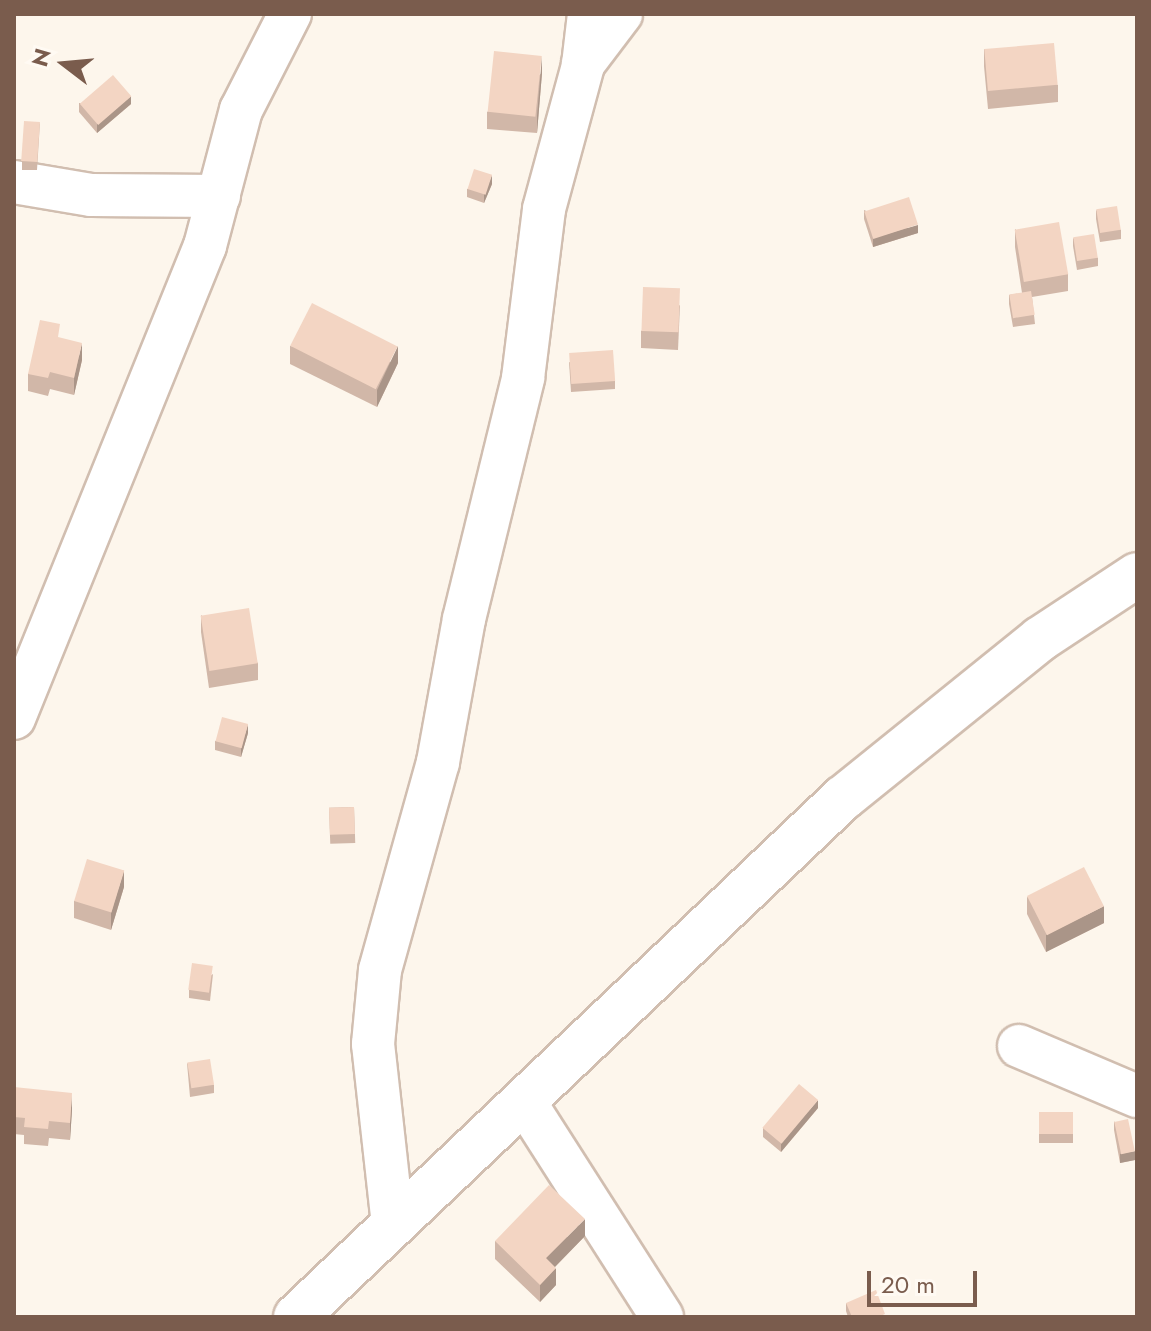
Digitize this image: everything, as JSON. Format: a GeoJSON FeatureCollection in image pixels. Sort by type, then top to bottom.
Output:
{"type":"FeatureCollection","features":[{"type":"Feature","properties":{"kind":"street"},"geometry":{"type":"LineString","coordinates":[[14,718],[205,246],[241,110],[290,14]]}},
{"type":"Feature","properties":{"kind":"street"},"geometry":{"type":"LineString","coordinates":[[393,1225],[373,1044],[380,970],[438,762],[464,619],[523,378],[544,209],[583,65],[589,14]]}},
{"type":"Feature","properties":{"kind":"street"},"geometry":{"type":"LineString","coordinates":[[583,65],[621,14]]}},
{"type":"Feature","properties":{"kind":"street"},"geometry":{"type":"LineString","coordinates":[[14,182],[91,195],[219,196]]}},
{"type":"Feature","properties":{"kind":"street"},"geometry":{"type":"LineString","coordinates":[[296,1317],[843,798],[1029,648],[1137,575]]}},
{"type":"Feature","properties":{"kind":"street"},"geometry":{"type":"LineString","coordinates":[[1019,1046],[1137,1096]]}},
{"type":"Feature","properties":{"kind":"street"},"geometry":{"type":"LineString","coordinates":[[524,1101],[662,1317]]}},
{"type":"Feature","properties":{"kind":"building"},"geometry":{"type":"Polygon","coordinates":[[[1054,43],[1058,85],[988,91],[984,49],[1054,43]]]}},
{"type":"Feature","properties":{"kind":"building"},"geometry":{"type":"Polygon","coordinates":[[[494,51],[542,56],[535,117],[488,112],[494,51]]]}},
{"type":"Feature","properties":{"kind":"building"},"geometry":{"type":"Polygon","coordinates":[[[113,75],[131,96],[98,125],[80,104],[113,75]]]}},
{"type":"Feature","properties":{"kind":"building"},"geometry":{"type":"Polygon","coordinates":[[[24,121],[40,122],[37,162],[21,161],[24,121]]]}},
{"type":"Feature","properties":{"kind":"building"},"geometry":{"type":"Polygon","coordinates":[[[474,169],[492,175],[486,195],[468,189],[474,169]]]}},
{"type":"Feature","properties":{"kind":"building"},"geometry":{"type":"Polygon","coordinates":[[[909,197],[918,225],[873,239],[864,212],[909,197]]]}},
{"type":"Feature","properties":{"kind":"building"},"geometry":{"type":"Polygon","coordinates":[[[1117,206],[1121,230],[1100,233],[1096,209],[1117,206]]]}},
{"type":"Feature","properties":{"kind":"building"},"geometry":{"type":"Polygon","coordinates":[[[1059,222],[1068,274],[1024,282],[1015,230],[1059,222]]]}},
{"type":"Feature","properties":{"kind":"building"},"geometry":{"type":"Polygon","coordinates":[[[1094,234],[1098,258],[1077,261],[1073,237],[1094,234]]]}},
{"type":"Feature","properties":{"kind":"building"},"geometry":{"type":"Polygon","coordinates":[[[643,287],[680,288],[678,332],[641,331],[643,287]]]}},
{"type":"Feature","properties":{"kind":"building"},"geometry":{"type":"Polygon","coordinates":[[[1031,291],[1035,315],[1013,318],[1009,294],[1031,291]]]}},
{"type":"Feature","properties":{"kind":"building"},"geometry":{"type":"Polygon","coordinates":[[[312,303],[398,347],[376,389],[290,346],[312,303]]]}},
{"type":"Feature","properties":{"kind":"building"},"geometry":{"type":"Polygon","coordinates":[[[40,320],[60,324],[58,337],[82,343],[74,378],[50,372],[48,378],[28,374],[40,320]]]}},
{"type":"Feature","properties":{"kind":"building"},"geometry":{"type":"Polygon","coordinates":[[[613,350],[615,381],[571,384],[569,353],[613,350]]]}},
{"type":"Feature","properties":{"kind":"building"},"geometry":{"type":"Polygon","coordinates":[[[249,608],[258,663],[209,671],[201,616],[249,608]]]}},
{"type":"Feature","properties":{"kind":"building"},"geometry":{"type":"Polygon","coordinates":[[[222,717],[248,724],[242,748],[216,741],[222,717]]]}},
{"type":"Feature","properties":{"kind":"building"},"geometry":{"type":"Polygon","coordinates":[[[354,807],[355,834],[330,835],[329,808],[354,807]]]}},
{"type":"Feature","properties":{"kind":"building"},"geometry":{"type":"Polygon","coordinates":[[[87,859],[124,870],[111,912],[74,901],[87,859]]]}},
{"type":"Feature","properties":{"kind":"building"},"geometry":{"type":"Polygon","coordinates":[[[1084,867],[1104,906],[1047,935],[1027,896],[1084,867]]]}},
{"type":"Feature","properties":{"kind":"building"},"geometry":{"type":"Polygon","coordinates":[[[192,963],[213,966],[209,993],[188,990],[192,963]]]}},
{"type":"Feature","properties":{"kind":"building"},"geometry":{"type":"Polygon","coordinates":[[[210,1059],[214,1085],[191,1088],[187,1063],[210,1059]]]}},
{"type":"Feature","properties":{"kind":"building"},"geometry":{"type":"Polygon","coordinates":[[[799,1084],[818,1100],[782,1144],[762,1128],[799,1084]]]}},
{"type":"Feature","properties":{"kind":"building"},"geometry":{"type":"Polygon","coordinates":[[[14,1087],[72,1093],[70,1123],[49,1121],[48,1129],[24,1127],[25,1118],[14,1117],[14,1087]]]}},
{"type":"Feature","properties":{"kind":"building"},"geometry":{"type":"Polygon","coordinates":[[[1039,1112],[1073,1112],[1073,1134],[1039,1134],[1039,1112]]]}},
{"type":"Feature","properties":{"kind":"building"},"geometry":{"type":"Polygon","coordinates":[[[1128,1119],[1135,1151],[1121,1154],[1114,1122],[1128,1119]]]}},
{"type":"Feature","properties":{"kind":"building"},"geometry":{"type":"Polygon","coordinates":[[[549,1185],[585,1219],[546,1258],[556,1268],[540,1285],[495,1241],[549,1185]]]}},
{"type":"Feature","properties":{"kind":"building"},"geometry":{"type":"Polygon","coordinates":[[[876,1290],[885,1314],[852,1317],[846,1303],[876,1290]]]}}]}
